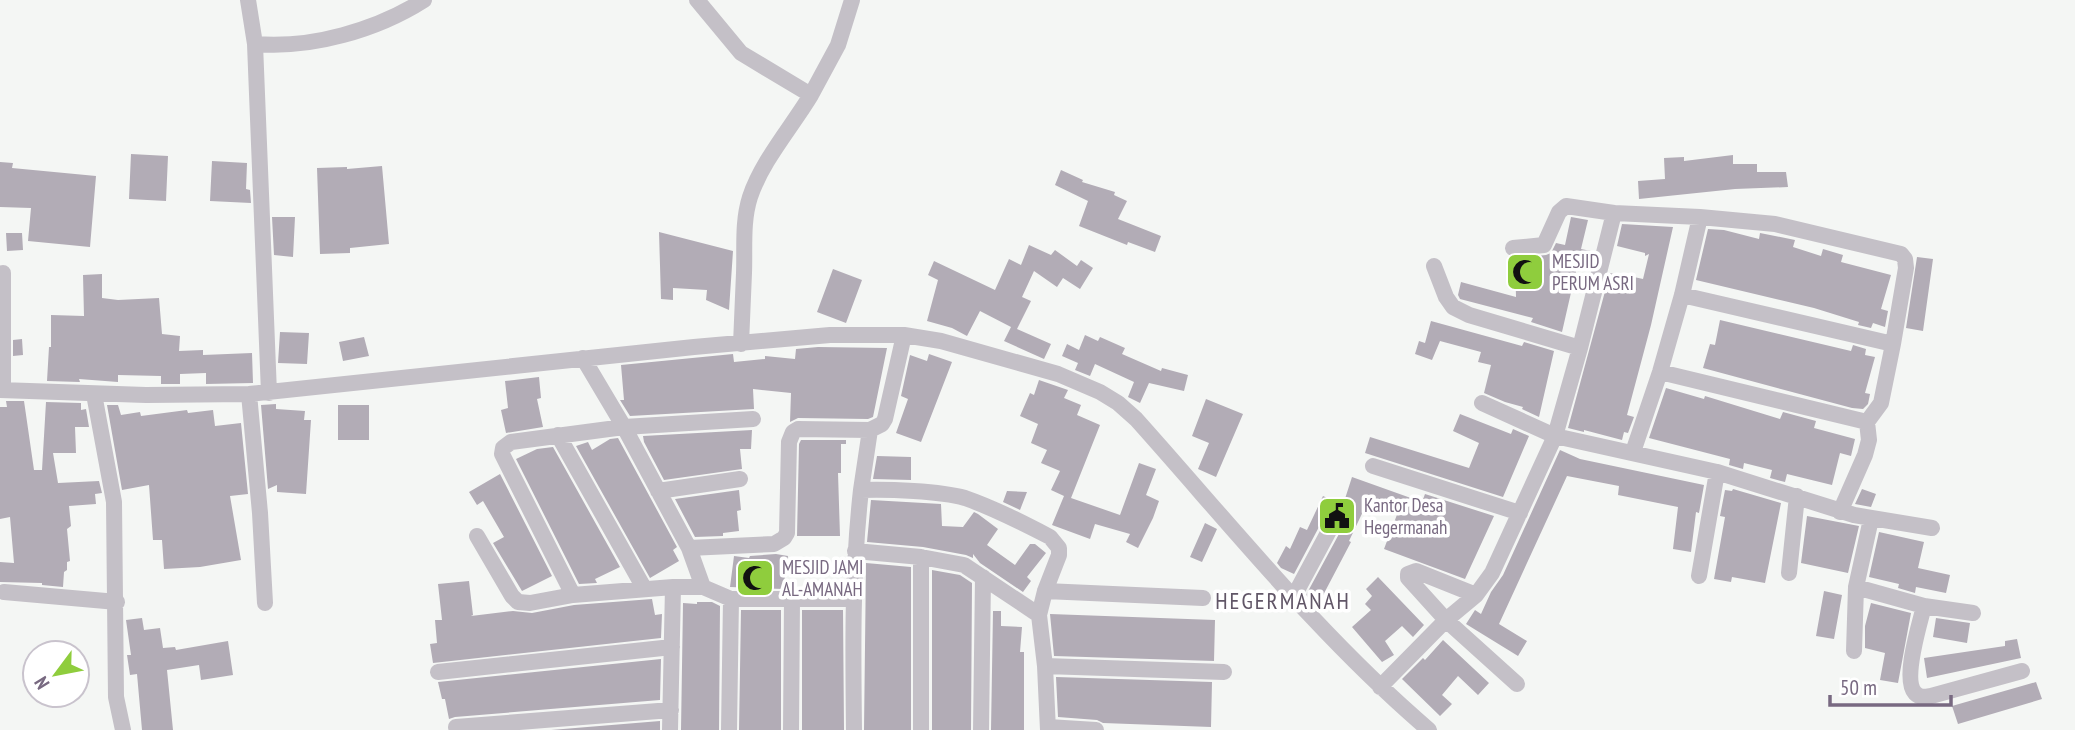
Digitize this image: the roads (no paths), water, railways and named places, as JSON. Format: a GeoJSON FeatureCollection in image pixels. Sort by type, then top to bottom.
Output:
{"type":"FeatureCollection","features":[{"type":"Feature","properties":{"kind":"street"},"geometry":{"type":"LineString","coordinates":[[248,0],[255,44],[269,393]]}},
{"type":"Feature","properties":{"kind":"street"},"geometry":{"type":"LineString","coordinates":[[255,44],[274,46],[366,29],[424,0]]}},
{"type":"Feature","properties":{"kind":"street"},"geometry":{"type":"LineString","coordinates":[[697,0],[741,53],[811,95]]}},
{"type":"Feature","properties":{"kind":"street"},"geometry":{"type":"LineString","coordinates":[[741,344],[744,240],[750,198],[771,154],[811,95],[838,45],[852,0]]}},
{"type":"Feature","properties":{"kind":"street"},"geometry":{"type":"LineString","coordinates":[[1513,248],[1544,245],[1559,212],[1566,206],[1614,213],[1775,224],[1901,254],[1906,268],[1881,403],[1867,422],[1869,440],[1840,512]]}},
{"type":"Feature","properties":{"kind":"street"},"geometry":{"type":"LineString","coordinates":[[1380,687],[1476,595],[1492,573],[1555,436],[1614,213]]}},
{"type":"Feature","properties":{"kind":"street"},"geometry":{"type":"LineString","coordinates":[[1633,452],[1682,295],[1700,217]]}},
{"type":"Feature","properties":{"kind":"street"},"geometry":{"type":"LineString","coordinates":[[1434,266],[1446,297],[1453,307],[1469,316],[1580,348]]}},
{"type":"Feature","properties":{"kind":"street"},"geometry":{"type":"LineString","coordinates":[[3,273],[1,390],[94,394],[269,393],[583,358],[830,335],[904,335],[941,341],[1058,374],[1100,391],[1118,403],[1144,428],[1325,633],[1429,730]]}},
{"type":"Feature","properties":{"kind":"street"},"geometry":{"type":"LineString","coordinates":[[1682,295],[1892,344]]}},
{"type":"Feature","properties":{"kind":"street"},"geometry":{"type":"LineString","coordinates":[[689,548],[774,544],[781,541],[787,533],[789,442],[793,432],[798,429],[870,430],[882,424],[904,335]]}},
{"type":"Feature","properties":{"kind":"street"},"geometry":{"type":"LineString","coordinates":[[583,358],[624,427],[689,548],[703,587]]}},
{"type":"Feature","properties":{"kind":"street"},"geometry":{"type":"LineString","coordinates":[[1660,372],[1867,422]]}},
{"type":"Feature","properties":{"kind":"street"},"geometry":{"type":"LineString","coordinates":[[94,394],[114,502],[116,697],[123,730]]}},
{"type":"Feature","properties":{"kind":"street"},"geometry":{"type":"LineString","coordinates":[[249,394],[265,603]]}},
{"type":"Feature","properties":{"kind":"street"},"geometry":{"type":"LineString","coordinates":[[1482,404],[1555,436],[1717,472],[1840,512],[1931,528]]}},
{"type":"Feature","properties":{"kind":"street"},"geometry":{"type":"LineString","coordinates":[[573,595],[502,454],[503,448],[511,442],[624,427],[752,419]]}},
{"type":"Feature","properties":{"kind":"street"},"geometry":{"type":"LineString","coordinates":[[854,730],[855,551],[870,430]]}},
{"type":"Feature","properties":{"kind":"street"},"geometry":{"type":"LineString","coordinates":[[558,435],[644,588]]}},
{"type":"Feature","properties":{"kind":"street"},"geometry":{"type":"LineString","coordinates":[[1373,466],[1520,513]]}},
{"type":"Feature","properties":{"kind":"street"},"geometry":{"type":"LineString","coordinates":[[1699,576],[1717,472]]}},
{"type":"Feature","properties":{"kind":"street"},"geometry":{"type":"LineString","coordinates":[[658,491],[740,479]]}},
{"type":"Feature","properties":{"kind":"street"},"geometry":{"type":"LineString","coordinates":[[861,490],[940,494],[964,498],[1050,537],[1059,548],[1059,555],[1039,615],[1048,728],[1096,730]]}},
{"type":"Feature","properties":{"kind":"street"},"geometry":{"type":"LineString","coordinates":[[1789,573],[1797,496]]}},
{"type":"Feature","properties":{"kind":"street"},"geometry":{"type":"LineString","coordinates":[[1293,598],[1338,516]]}},
{"type":"Feature","properties":{"kind":"street"},"geometry":{"type":"LineString","coordinates":[[1854,651],[1856,587],[1871,519]]}},
{"type":"Feature","properties":{"kind":"street"},"geometry":{"type":"LineString","coordinates":[[477,536],[518,602],[530,603],[573,595],[673,587],[703,587],[732,599],[853,599]]}},
{"type":"Feature","properties":{"kind":"street"},"geometry":{"type":"LineString","coordinates":[[855,551],[921,557],[964,565],[1039,615]]}},
{"type":"Feature","properties":{"kind":"street"},"geometry":{"type":"LineString","coordinates":[[921,557],[921,730]]}},
{"type":"Feature","properties":{"kind":"street"},"geometry":{"type":"LineString","coordinates":[[1476,595],[1416,572],[1411,572],[1408,578],[1447,620],[1517,684]]}},
{"type":"Feature","properties":{"kind":"street"},"geometry":{"type":"LineString","coordinates":[[981,730],[983,577]]}},
{"type":"Feature","properties":{"kind":"street"},"geometry":{"type":"LineString","coordinates":[[670,730],[673,587]]}},
{"type":"Feature","properties":{"kind":"street"},"geometry":{"type":"LineString","coordinates":[[1856,587],[1924,606],[1973,613]]}},
{"type":"Feature","properties":{"kind":"street"},"geometry":{"type":"LineString","coordinates":[[1045,591],[1203,598]]}},
{"type":"Feature","properties":{"kind":"street"},"geometry":{"type":"LineString","coordinates":[[4,592],[117,602]]}},
{"type":"Feature","properties":{"kind":"street"},"geometry":{"type":"LineString","coordinates":[[729,730],[732,599]]}},
{"type":"Feature","properties":{"kind":"street"},"geometry":{"type":"LineString","coordinates":[[791,730],[792,600]]}},
{"type":"Feature","properties":{"kind":"street"},"geometry":{"type":"LineString","coordinates":[[1924,606],[1911,679],[1912,689],[1917,695],[1931,696],[2022,671]]}},
{"type":"Feature","properties":{"kind":"street"},"geometry":{"type":"LineString","coordinates":[[438,672],[672,647]]}},
{"type":"Feature","properties":{"kind":"street"},"geometry":{"type":"LineString","coordinates":[[1045,666],[1224,672]]}},
{"type":"Feature","properties":{"kind":"street"},"geometry":{"type":"LineString","coordinates":[[456,727],[671,710]]}},
{"type":"Feature","properties":{"kind":"place","name":"MESJID PERUM ASRI"},"geometry":{"type":"Point","coordinates":[1525,272]}},
{"type":"Feature","properties":{"kind":"place","name":"Kantor Desa Hegermanah"},"geometry":{"type":"Point","coordinates":[1337,516]}},
{"type":"Feature","properties":{"kind":"place","name":"MESJID JAMI AL-AMANAH"},"geometry":{"type":"Point","coordinates":[755,578]}},
{"type":"Feature","properties":{"kind":"district","name":"HEGERMANAH"},"geometry":{"type":"Point","coordinates":[1283,601]}}]}
